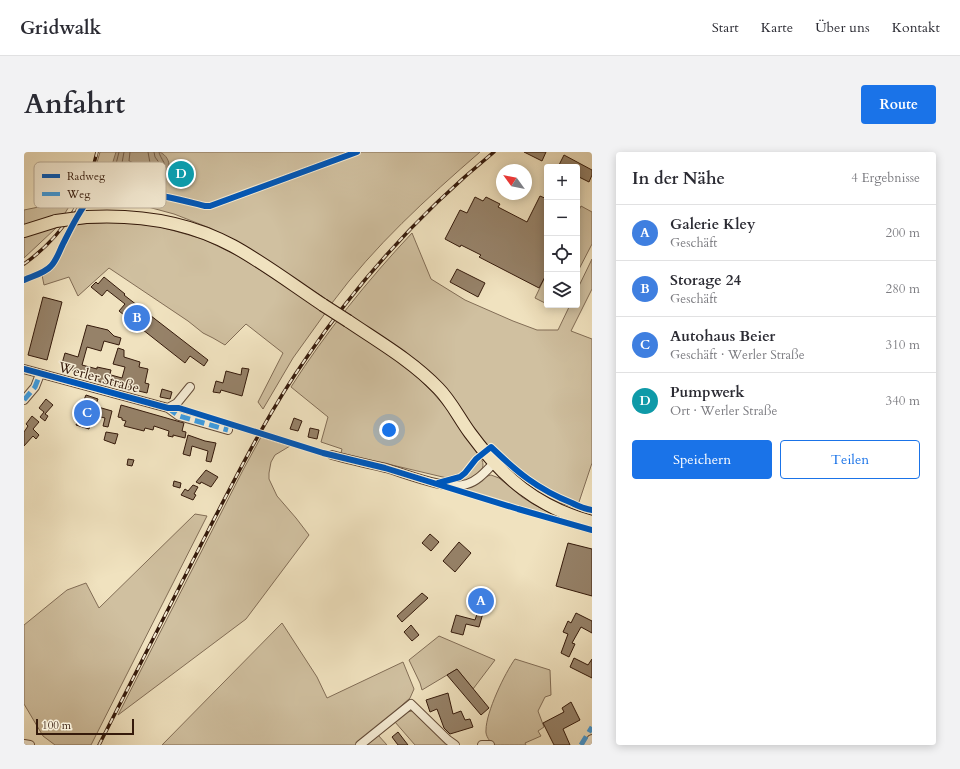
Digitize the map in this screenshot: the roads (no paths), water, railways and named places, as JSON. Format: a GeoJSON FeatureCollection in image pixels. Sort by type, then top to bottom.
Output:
{"type":"FeatureCollection","features":[{"type":"Feature","properties":{"kind":"main road"},"geometry":{"type":"LineString","coordinates":[[24,231],[56,221],[86,217],[109,215],[137,216],[175,224],[205,233],[233,246],[404,358],[440,390],[484,452],[516,484],[546,504],[573,517],[592,522]]}},
{"type":"Feature","properties":{"kind":"street","name":"Werler Straße"},"geometry":{"type":"LineString","coordinates":[[24,370],[168,408],[179,416],[228,430]]}},
{"type":"Feature","properties":{"kind":"street"},"geometry":{"type":"LineString","coordinates":[[24,400],[35,387],[40,374]]}},
{"type":"Feature","properties":{"kind":"street"},"geometry":{"type":"LineString","coordinates":[[168,408],[177,403],[190,387]]}},
{"type":"Feature","properties":{"kind":"street"},"geometry":{"type":"LineString","coordinates":[[332,455],[385,468],[436,483],[456,486],[468,484],[476,480],[494,463]]}},
{"type":"Feature","properties":{"kind":"street"},"geometry":{"type":"LineString","coordinates":[[360,745],[411,704],[455,745]]}},
{"type":"Feature","properties":{"kind":"street"},"geometry":{"type":"LineString","coordinates":[[589,745],[592,740]]}},
{"type":"Feature","properties":{"kind":"street"},"geometry":{"type":"LineString","coordinates":[[24,744],[30,745]]}},
{"type":"Feature","properties":{"kind":"street"},"geometry":{"type":"LineString","coordinates":[[482,745],[490,745]]}},
{"type":"Feature","properties":{"kind":"water"},"geometry":{"type":"Polygon","coordinates":[[[116,152],[160,152],[167,158],[169,166],[166,174],[166,162],[113,162],[116,152]]]}},
{"type":"Feature","properties":{"kind":"railway"},"geometry":{"type":"LineString","coordinates":[[95,162],[97,152]]}},
{"type":"Feature","properties":{"kind":"railway"},"geometry":{"type":"LineString","coordinates":[[99,745],[243,463],[293,378],[348,301],[393,248],[442,198],[494,152]]}},
{"type":"Feature","properties":{"kind":"railway"},"geometry":{"type":"LineString","coordinates":[[24,264],[50,242],[76,208]]}},
{"type":"Feature","properties":{"kind":"place","name":"Pumpwerk"},"geometry":{"type":"Point","coordinates":[181,174]}},
{"type":"Feature","properties":{"kind":"place","name":"Storage 24"},"geometry":{"type":"Point","coordinates":[137,318]}},
{"type":"Feature","properties":{"kind":"place","name":"Autohaus Beier"},"geometry":{"type":"Point","coordinates":[87,413]}},
{"type":"Feature","properties":{"kind":"place","name":"Galerie Kley"},"geometry":{"type":"Point","coordinates":[481,601]}}]}
